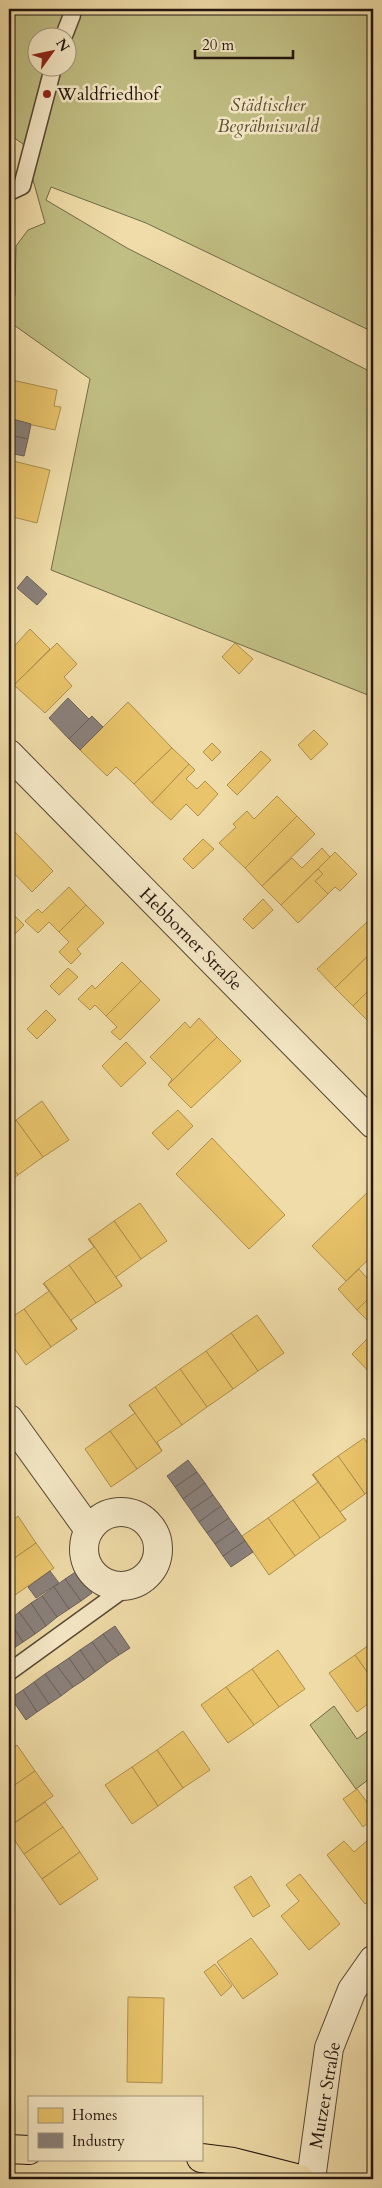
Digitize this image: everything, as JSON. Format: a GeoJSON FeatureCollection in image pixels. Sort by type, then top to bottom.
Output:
{"type":"FeatureCollection","features":[{"type":"Feature","properties":{"kind":"main road"},"geometry":{"type":"LineString","coordinates":[[9,2149],[28,2150]]}},
{"type":"Feature","properties":{"kind":"main road"},"geometry":{"type":"LineString","coordinates":[[202,2158],[233,2162],[300,2179]]}},
{"type":"Feature","properties":{"kind":"street","name":"Hebborner Straße"},"geometry":{"type":"LineString","coordinates":[[9,754],[373,1124]]}},
{"type":"Feature","properties":{"kind":"street"},"geometry":{"type":"LineString","coordinates":[[9,1419],[89,1530]]}},
{"type":"Feature","properties":{"kind":"street"},"geometry":{"type":"LineString","coordinates":[[121,1512],[137,1516],[153,1530],[158,1550],[156,1563],[150,1573],[140,1582],[128,1586],[116,1587],[104,1583],[94,1576],[87,1566],[84,1554],[84,1541],[89,1530],[106,1515],[121,1512]]}},
{"type":"Feature","properties":{"kind":"street","name":"Mutzer Straße"},"geometry":{"type":"LineString","coordinates":[[311,2179],[329,2048],[352,1990],[373,1960]]}},
{"type":"Feature","properties":{"kind":"lane"},"geometry":{"type":"LineString","coordinates":[[67,28],[72,15]]}},
{"type":"Feature","properties":{"kind":"lane"},"geometry":{"type":"LineString","coordinates":[[9,192],[22,186],[50,78]]}},
{"type":"Feature","properties":{"kind":"lane"},"geometry":{"type":"LineString","coordinates":[[9,1672],[128,1586]]}},
{"type":"Feature","properties":{"kind":"green space","name":"Städtischer Begräbniswald"},"geometry":{"type":"Polygon","coordinates":[[[9,9],[373,9],[373,332],[146,223],[51,187],[46,200],[127,248],[373,373],[373,697],[51,570],[90,379],[11,323],[15,294],[16,246],[28,230],[45,223],[23,144],[9,134],[9,9]]]}},
{"type":"Feature","properties":{"kind":"green space"},"geometry":{"type":"Polygon","coordinates":[[[334,1706],[357,1739],[373,1727],[373,1776],[356,1789],[310,1725],[334,1706]]]}},
{"type":"Feature","properties":{"kind":"building: Homes"},"geometry":{"type":"Polygon","coordinates":[[[12,380],[57,390],[54,406],[61,407],[55,430],[10,420],[15,398],[9,397],[12,380]]]}},
{"type":"Feature","properties":{"kind":"building: Homes"},"geometry":{"type":"Polygon","coordinates":[[[9,460],[50,470],[37,523],[9,516],[9,460]]]}},
{"type":"Feature","properties":{"kind":"building: Homes"},"geometry":{"type":"Polygon","coordinates":[[[30,629],[50,649],[14,685],[9,679],[9,652],[30,629]]]}},
{"type":"Feature","properties":{"kind":"building: Homes"},"geometry":{"type":"Polygon","coordinates":[[[57,643],[77,664],[64,677],[72,686],[45,713],[14,685],[57,643]]]}},
{"type":"Feature","properties":{"kind":"building: Homes"},"geometry":{"type":"Polygon","coordinates":[[[235,643],[253,659],[239,674],[222,657],[235,643]]]}},
{"type":"Feature","properties":{"kind":"building: Homes"},"geometry":{"type":"Polygon","coordinates":[[[128,702],[172,748],[134,784],[116,767],[107,776],[80,750],[128,702]]]}},
{"type":"Feature","properties":{"kind":"building: Homes"},"geometry":{"type":"Polygon","coordinates":[[[314,730],[328,744],[311,760],[298,745],[314,730]]]}},
{"type":"Feature","properties":{"kind":"building: Homes"},"geometry":{"type":"Polygon","coordinates":[[[212,743],[221,752],[212,761],[203,752],[212,743]]]}},
{"type":"Feature","properties":{"kind":"building: Homes"},"geometry":{"type":"Polygon","coordinates":[[[172,748],[189,764],[152,803],[134,784],[172,748]]]}},
{"type":"Feature","properties":{"kind":"building: Homes"},"geometry":{"type":"Polygon","coordinates":[[[261,751],[271,760],[237,795],[227,785],[261,751]]]}},
{"type":"Feature","properties":{"kind":"building: Homes"},"geometry":{"type":"Polygon","coordinates":[[[189,764],[195,770],[186,779],[197,789],[205,781],[218,794],[198,816],[186,804],[171,820],[152,803],[189,764]]]}},
{"type":"Feature","properties":{"kind":"building: Homes"},"geometry":{"type":"Polygon","coordinates":[[[277,796],[297,816],[245,868],[219,843],[236,827],[233,824],[247,811],[254,819],[277,796]]]}},
{"type":"Feature","properties":{"kind":"building: Homes"},"geometry":{"type":"Polygon","coordinates":[[[297,816],[315,834],[262,886],[245,868],[297,816]]]}},
{"type":"Feature","properties":{"kind":"building: Homes"},"geometry":{"type":"Polygon","coordinates":[[[12,829],[53,871],[32,892],[9,868],[9,832],[12,829]]]}},
{"type":"Feature","properties":{"kind":"building: Homes"},"geometry":{"type":"Polygon","coordinates":[[[203,839],[214,849],[193,869],[183,859],[203,839]]]}},
{"type":"Feature","properties":{"kind":"building: Homes"},"geometry":{"type":"Polygon","coordinates":[[[322,848],[330,857],[281,905],[262,886],[292,858],[302,868],[322,848]]]}},
{"type":"Feature","properties":{"kind":"building: Homes"},"geometry":{"type":"Polygon","coordinates":[[[335,852],[357,874],[340,891],[335,887],[328,894],[315,881],[323,874],[318,869],[335,852]]]}},
{"type":"Feature","properties":{"kind":"building: Homes"},"geometry":{"type":"Polygon","coordinates":[[[318,869],[323,874],[315,881],[328,894],[298,923],[281,905],[318,869]]]}},
{"type":"Feature","properties":{"kind":"building: Homes"},"geometry":{"type":"Polygon","coordinates":[[[69,887],[86,905],[59,932],[49,922],[38,933],[25,921],[38,909],[42,913],[69,887]]]}},
{"type":"Feature","properties":{"kind":"building: Homes"},"geometry":{"type":"Polygon","coordinates":[[[263,899],[273,910],[253,929],[243,919],[263,899]]]}},
{"type":"Feature","properties":{"kind":"building: Homes"},"geometry":{"type":"Polygon","coordinates":[[[86,905],[104,923],[77,949],[81,954],[71,964],[59,952],[69,942],[59,932],[86,905]]]}},
{"type":"Feature","properties":{"kind":"building: Homes"},"geometry":{"type":"Polygon","coordinates":[[[12,913],[24,925],[9,940],[9,916],[12,913]]]}},
{"type":"Feature","properties":{"kind":"building: Homes"},"geometry":{"type":"Polygon","coordinates":[[[368,921],[373,927],[373,951],[335,988],[317,969],[368,921]]]}},
{"type":"Feature","properties":{"kind":"building: Homes"},"geometry":{"type":"Polygon","coordinates":[[[373,951],[373,986],[353,1006],[335,988],[373,951]]]}},
{"type":"Feature","properties":{"kind":"building: Homes"},"geometry":{"type":"Polygon","coordinates":[[[122,962],[141,981],[106,1016],[95,1005],[90,1010],[78,999],[92,985],[95,989],[122,962]]]}},
{"type":"Feature","properties":{"kind":"building: Homes"},"geometry":{"type":"Polygon","coordinates":[[[68,968],[78,977],[59,995],[50,986],[68,968]]]}},
{"type":"Feature","properties":{"kind":"building: Homes"},"geometry":{"type":"Polygon","coordinates":[[[141,981],[160,1000],[120,1040],[111,1032],[117,1027],[106,1016],[141,981]]]}},
{"type":"Feature","properties":{"kind":"building: Homes"},"geometry":{"type":"Polygon","coordinates":[[[373,986],[373,1022],[371,1024],[353,1006],[373,986]]]}},
{"type":"Feature","properties":{"kind":"building: Homes"},"geometry":{"type":"Polygon","coordinates":[[[46,1010],[56,1020],[37,1039],[27,1029],[46,1010]]]}},
{"type":"Feature","properties":{"kind":"building: Homes"},"geometry":{"type":"Polygon","coordinates":[[[199,1018],[217,1037],[168,1085],[172,1079],[150,1057],[185,1022],[190,1028],[199,1018]]]}},
{"type":"Feature","properties":{"kind":"building: Homes"},"geometry":{"type":"Polygon","coordinates":[[[217,1037],[241,1061],[191,1108],[168,1085],[217,1037]]]}},
{"type":"Feature","properties":{"kind":"building: Homes"},"geometry":{"type":"Polygon","coordinates":[[[126,1042],[146,1063],[121,1087],[102,1066],[126,1042]]]}},
{"type":"Feature","properties":{"kind":"building: Homes"},"geometry":{"type":"Polygon","coordinates":[[[42,1101],[69,1140],[43,1157],[16,1120],[42,1101]]]}},
{"type":"Feature","properties":{"kind":"building: Homes"},"geometry":{"type":"Polygon","coordinates":[[[178,1110],[193,1126],[168,1150],[152,1133],[178,1110]]]}},
{"type":"Feature","properties":{"kind":"building: Homes"},"geometry":{"type":"Polygon","coordinates":[[[16,1120],[43,1157],[18,1175],[9,1163],[9,1125],[16,1120]]]}},
{"type":"Feature","properties":{"kind":"building: Homes"},"geometry":{"type":"Polygon","coordinates":[[[212,1138],[285,1215],[249,1249],[176,1174],[212,1138]]]}},
{"type":"Feature","properties":{"kind":"building: Homes"},"geometry":{"type":"Polygon","coordinates":[[[9,1163],[18,1175],[9,1182],[9,1163]]]}},
{"type":"Feature","properties":{"kind":"building: Homes"},"geometry":{"type":"Polygon","coordinates":[[[373,1187],[373,1255],[346,1281],[312,1246],[373,1187]]]}},
{"type":"Feature","properties":{"kind":"building: Homes"},"geometry":{"type":"Polygon","coordinates":[[[140,1203],[167,1241],[141,1259],[114,1221],[140,1203]]]}},
{"type":"Feature","properties":{"kind":"building: Homes"},"geometry":{"type":"Polygon","coordinates":[[[114,1221],[141,1259],[116,1277],[122,1286],[89,1239],[114,1221]]]}},
{"type":"Feature","properties":{"kind":"building: Homes"},"geometry":{"type":"Polygon","coordinates":[[[89,1239],[122,1286],[96,1303],[69,1265],[94,1247],[89,1239]]]}},
{"type":"Feature","properties":{"kind":"building: Homes"},"geometry":{"type":"Polygon","coordinates":[[[69,1265],[96,1303],[71,1320],[77,1329],[44,1283],[69,1265]]]}},
{"type":"Feature","properties":{"kind":"building: Homes"},"geometry":{"type":"Polygon","coordinates":[[[359,1269],[373,1285],[373,1294],[357,1310],[338,1289],[359,1269]]]}},
{"type":"Feature","properties":{"kind":"building: Homes"},"geometry":{"type":"Polygon","coordinates":[[[49,1291],[77,1329],[51,1347],[24,1309],[49,1291]]]}},
{"type":"Feature","properties":{"kind":"building: Homes"},"geometry":{"type":"Polygon","coordinates":[[[373,1294],[373,1326],[357,1310],[373,1294]]]}},
{"type":"Feature","properties":{"kind":"building: Homes"},"geometry":{"type":"Polygon","coordinates":[[[24,1309],[51,1347],[26,1365],[9,1341],[9,1319],[24,1309]]]}},
{"type":"Feature","properties":{"kind":"building: Homes"},"geometry":{"type":"Polygon","coordinates":[[[257,1315],[284,1353],[258,1371],[231,1333],[257,1315]]]}},
{"type":"Feature","properties":{"kind":"building: Homes"},"geometry":{"type":"Polygon","coordinates":[[[231,1333],[258,1371],[233,1389],[206,1351],[231,1333]]]}},
{"type":"Feature","properties":{"kind":"building: Homes"},"geometry":{"type":"Polygon","coordinates":[[[373,1333],[373,1376],[352,1354],[373,1333]]]}},
{"type":"Feature","properties":{"kind":"building: Homes"},"geometry":{"type":"Polygon","coordinates":[[[206,1351],[233,1389],[207,1407],[180,1369],[206,1351]]]}},
{"type":"Feature","properties":{"kind":"building: Homes"},"geometry":{"type":"Polygon","coordinates":[[[180,1369],[207,1407],[182,1425],[155,1387],[180,1369]]]}},
{"type":"Feature","properties":{"kind":"building: Homes"},"geometry":{"type":"Polygon","coordinates":[[[155,1387],[182,1425],[157,1442],[162,1451],[129,1405],[155,1387]]]}},
{"type":"Feature","properties":{"kind":"building: Homes"},"geometry":{"type":"Polygon","coordinates":[[[135,1413],[162,1451],[137,1469],[110,1431],[135,1413]]]}},
{"type":"Feature","properties":{"kind":"building: Homes"},"geometry":{"type":"Polygon","coordinates":[[[110,1431],[137,1469],[111,1487],[85,1449],[110,1431]]]}},
{"type":"Feature","properties":{"kind":"building: Homes"},"geometry":{"type":"Polygon","coordinates":[[[364,1438],[373,1452],[373,1488],[365,1494],[338,1456],[364,1438]]]}},
{"type":"Feature","properties":{"kind":"building: Homes"},"geometry":{"type":"Polygon","coordinates":[[[338,1456],[365,1494],[340,1512],[313,1474],[338,1456]]]}},
{"type":"Feature","properties":{"kind":"building: Homes"},"geometry":{"type":"Polygon","coordinates":[[[318,1482],[346,1520],[320,1538],[293,1500],[318,1482]]]}},
{"type":"Feature","properties":{"kind":"building: Homes"},"geometry":{"type":"Polygon","coordinates":[[[293,1500],[320,1538],[295,1556],[268,1518],[293,1500]]]}},
{"type":"Feature","properties":{"kind":"building: Homes"},"geometry":{"type":"Polygon","coordinates":[[[18,1516],[36,1543],[9,1562],[9,1523],[18,1516]]]}},
{"type":"Feature","properties":{"kind":"building: Homes"},"geometry":{"type":"Polygon","coordinates":[[[268,1518],[295,1556],[269,1575],[242,1536],[268,1518]]]}},
{"type":"Feature","properties":{"kind":"building: Homes"},"geometry":{"type":"Polygon","coordinates":[[[36,1543],[54,1568],[15,1595],[9,1586],[9,1562],[36,1543]]]}},
{"type":"Feature","properties":{"kind":"building: Homes"},"geometry":{"type":"Polygon","coordinates":[[[373,1642],[373,1680],[355,1655],[373,1642]]]}},
{"type":"Feature","properties":{"kind":"building: Homes"},"geometry":{"type":"Polygon","coordinates":[[[278,1650],[305,1689],[279,1707],[252,1669],[278,1650]]]}},
{"type":"Feature","properties":{"kind":"building: Homes"},"geometry":{"type":"Polygon","coordinates":[[[355,1655],[373,1680],[373,1700],[357,1712],[329,1673],[355,1655]]]}},
{"type":"Feature","properties":{"kind":"building: Homes"},"geometry":{"type":"Polygon","coordinates":[[[252,1669],[279,1707],[254,1725],[226,1687],[252,1669]]]}},
{"type":"Feature","properties":{"kind":"building: Homes"},"geometry":{"type":"Polygon","coordinates":[[[226,1687],[254,1725],[228,1743],[201,1705],[226,1687]]]}},
{"type":"Feature","properties":{"kind":"building: Homes"},"geometry":{"type":"Polygon","coordinates":[[[183,1731],[210,1770],[183,1788],[157,1750],[183,1731]]]}},
{"type":"Feature","properties":{"kind":"building: Homes"},"geometry":{"type":"Polygon","coordinates":[[[17,1745],[35,1771],[9,1789],[9,1751],[17,1745]]]}},
{"type":"Feature","properties":{"kind":"building: Homes"},"geometry":{"type":"Polygon","coordinates":[[[157,1750],[183,1788],[158,1806],[132,1767],[157,1750]]]}},
{"type":"Feature","properties":{"kind":"building: Homes"},"geometry":{"type":"Polygon","coordinates":[[[132,1767],[158,1806],[132,1824],[105,1785],[132,1767]]]}},
{"type":"Feature","properties":{"kind":"building: Homes"},"geometry":{"type":"Polygon","coordinates":[[[35,1771],[53,1796],[14,1823],[9,1815],[9,1789],[35,1771]]]}},
{"type":"Feature","properties":{"kind":"building: Homes"},"geometry":{"type":"Polygon","coordinates":[[[357,1789],[373,1810],[373,1819],[363,1827],[343,1799],[357,1789]]]}},
{"type":"Feature","properties":{"kind":"building: Homes"},"geometry":{"type":"Polygon","coordinates":[[[45,1802],[63,1827],[24,1854],[9,1832],[9,1827],[45,1802]]]}},
{"type":"Feature","properties":{"kind":"building: Homes"},"geometry":{"type":"Polygon","coordinates":[[[63,1827],[80,1852],[42,1879],[24,1854],[63,1827]]]}},
{"type":"Feature","properties":{"kind":"building: Homes"},"geometry":{"type":"Polygon","coordinates":[[[368,1840],[373,1847],[373,1898],[365,1904],[327,1855],[344,1841],[354,1852],[368,1840]]]}},
{"type":"Feature","properties":{"kind":"building: Homes"},"geometry":{"type":"Polygon","coordinates":[[[80,1852],[98,1879],[60,1905],[42,1879],[80,1852]]]}},
{"type":"Feature","properties":{"kind":"building: Homes"},"geometry":{"type":"Polygon","coordinates":[[[300,1874],[340,1924],[309,1950],[281,1916],[299,1901],[286,1885],[300,1874]]]}},
{"type":"Feature","properties":{"kind":"building: Homes"},"geometry":{"type":"Polygon","coordinates":[[[251,1876],[270,1906],[253,1917],[234,1887],[251,1876]]]}},
{"type":"Feature","properties":{"kind":"building: Homes"},"geometry":{"type":"Polygon","coordinates":[[[251,1938],[278,1974],[243,1999],[217,1962],[251,1938]]]}},
{"type":"Feature","properties":{"kind":"building: Homes"},"geometry":{"type":"Polygon","coordinates":[[[215,1964],[232,1986],[221,1996],[204,1972],[215,1964]]]}},
{"type":"Feature","properties":{"kind":"building: Homes"},"geometry":{"type":"Polygon","coordinates":[[[128,1997],[164,1998],[162,2083],[127,2082],[128,1997]]]}},
{"type":"Feature","properties":{"kind":"building: Industry"},"geometry":{"type":"Polygon","coordinates":[[[9,418],[31,424],[28,439],[9,435],[9,418]]]}},
{"type":"Feature","properties":{"kind":"building: Industry"},"geometry":{"type":"Polygon","coordinates":[[[9,435],[28,439],[24,456],[9,453],[9,435]]]}},
{"type":"Feature","properties":{"kind":"building: Industry"},"geometry":{"type":"Polygon","coordinates":[[[27,576],[47,594],[37,605],[17,588],[27,576]]]}},
{"type":"Feature","properties":{"kind":"building: Industry"},"geometry":{"type":"Polygon","coordinates":[[[68,698],[89,719],[69,739],[49,718],[68,698]]]}},
{"type":"Feature","properties":{"kind":"building: Industry"},"geometry":{"type":"Polygon","coordinates":[[[92,716],[103,727],[80,750],[69,739],[92,716]]]}},
{"type":"Feature","properties":{"kind":"building: Industry"},"geometry":{"type":"Polygon","coordinates":[[[188,1460],[197,1472],[175,1487],[167,1476],[188,1460]]]}},
{"type":"Feature","properties":{"kind":"building: Industry"},"geometry":{"type":"Polygon","coordinates":[[[197,1472],[205,1483],[183,1499],[175,1487],[197,1472]]]}},
{"type":"Feature","properties":{"kind":"building: Industry"},"geometry":{"type":"Polygon","coordinates":[[[205,1483],[213,1495],[191,1510],[183,1499],[205,1483]]]}},
{"type":"Feature","properties":{"kind":"building: Industry"},"geometry":{"type":"Polygon","coordinates":[[[213,1495],[221,1506],[199,1522],[191,1510],[213,1495]]]}},
{"type":"Feature","properties":{"kind":"building: Industry"},"geometry":{"type":"Polygon","coordinates":[[[221,1506],[229,1518],[207,1533],[199,1522],[221,1506]]]}},
{"type":"Feature","properties":{"kind":"building: Industry"},"geometry":{"type":"Polygon","coordinates":[[[229,1518],[237,1529],[215,1544],[207,1533],[229,1518]]]}},
{"type":"Feature","properties":{"kind":"building: Industry"},"geometry":{"type":"Polygon","coordinates":[[[237,1529],[245,1541],[223,1556],[215,1544],[237,1529]]]}},
{"type":"Feature","properties":{"kind":"building: Industry"},"geometry":{"type":"Polygon","coordinates":[[[245,1541],[253,1552],[231,1567],[223,1556],[245,1541]]]}},
{"type":"Feature","properties":{"kind":"building: Industry"},"geometry":{"type":"Polygon","coordinates":[[[50,1571],[59,1583],[36,1598],[28,1587],[50,1571]]]}},
{"type":"Feature","properties":{"kind":"building: Industry"},"geometry":{"type":"Polygon","coordinates":[[[77,1571],[92,1593],[81,1601],[65,1579],[77,1571]]]}},
{"type":"Feature","properties":{"kind":"building: Industry"},"geometry":{"type":"Polygon","coordinates":[[[65,1579],[81,1601],[69,1609],[54,1587],[65,1579]]]}},
{"type":"Feature","properties":{"kind":"building: Industry"},"geometry":{"type":"Polygon","coordinates":[[[54,1587],[69,1609],[57,1617],[42,1596],[54,1587]]]}},
{"type":"Feature","properties":{"kind":"building: Industry"},"geometry":{"type":"Polygon","coordinates":[[[42,1596],[57,1617],[46,1626],[31,1603],[42,1596]]]}},
{"type":"Feature","properties":{"kind":"building: Industry"},"geometry":{"type":"Polygon","coordinates":[[[31,1603],[46,1626],[35,1634],[19,1612],[31,1603]]]}},
{"type":"Feature","properties":{"kind":"building: Industry"},"geometry":{"type":"Polygon","coordinates":[[[19,1612],[35,1634],[23,1642],[9,1621],[19,1612]]]}},
{"type":"Feature","properties":{"kind":"building: Industry"},"geometry":{"type":"Polygon","coordinates":[[[9,1621],[23,1642],[11,1650],[9,1646],[9,1621]]]}},
{"type":"Feature","properties":{"kind":"building: Industry"},"geometry":{"type":"Polygon","coordinates":[[[115,1626],[130,1648],[119,1655],[103,1634],[115,1626]]]}},
{"type":"Feature","properties":{"kind":"building: Industry"},"geometry":{"type":"Polygon","coordinates":[[[103,1634],[119,1655],[107,1663],[92,1642],[103,1634]]]}},
{"type":"Feature","properties":{"kind":"building: Industry"},"geometry":{"type":"Polygon","coordinates":[[[92,1642],[107,1663],[95,1672],[80,1650],[92,1642]]]}},
{"type":"Feature","properties":{"kind":"building: Industry"},"geometry":{"type":"Polygon","coordinates":[[[80,1650],[95,1672],[84,1680],[69,1658],[80,1650]]]}},
{"type":"Feature","properties":{"kind":"building: Industry"},"geometry":{"type":"Polygon","coordinates":[[[69,1658],[84,1680],[73,1687],[57,1666],[69,1658]]]}},
{"type":"Feature","properties":{"kind":"building: Industry"},"geometry":{"type":"Polygon","coordinates":[[[57,1666],[73,1687],[61,1696],[45,1674],[57,1666]]]}},
{"type":"Feature","properties":{"kind":"building: Industry"},"geometry":{"type":"Polygon","coordinates":[[[45,1674],[61,1696],[49,1704],[34,1682],[45,1674]]]}},
{"type":"Feature","properties":{"kind":"building: Industry"},"geometry":{"type":"Polygon","coordinates":[[[34,1682],[49,1704],[37,1712],[23,1690],[34,1682]]]}},
{"type":"Feature","properties":{"kind":"building: Industry"},"geometry":{"type":"Polygon","coordinates":[[[23,1690],[37,1712],[26,1720],[11,1698],[23,1690]]]}},
{"type":"Feature","properties":{"kind":"place","name":"Waldfriedhof"},"geometry":{"type":"Point","coordinates":[47,94]}}]}
